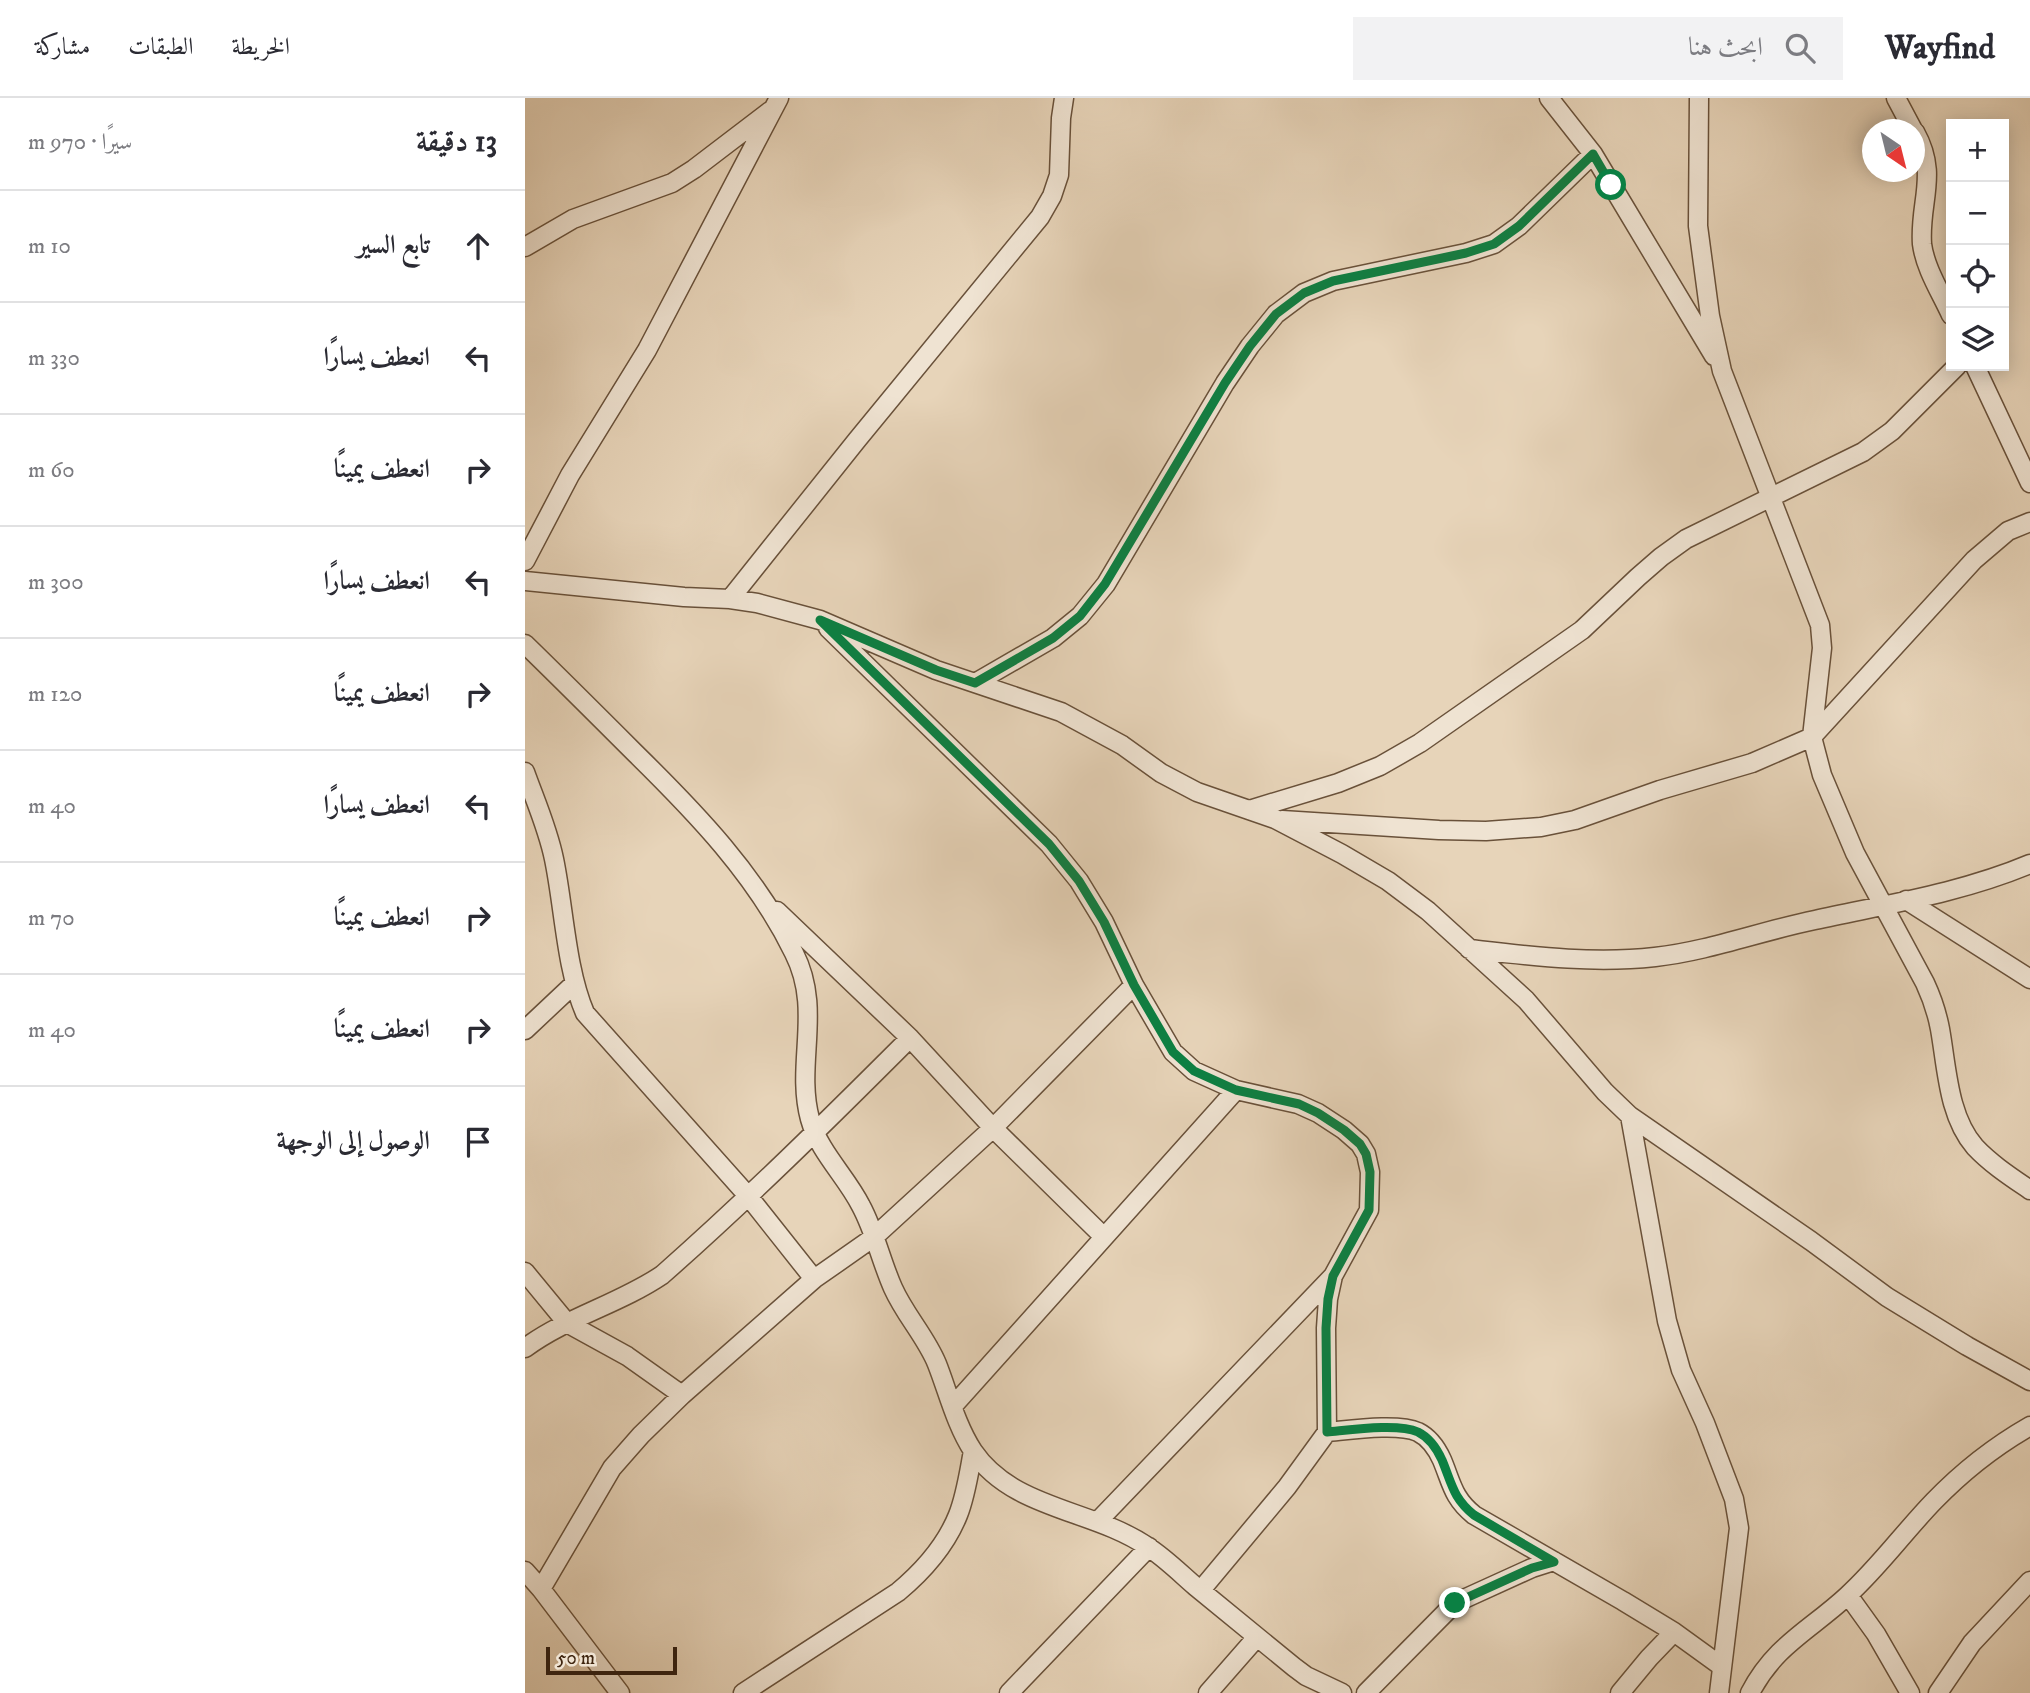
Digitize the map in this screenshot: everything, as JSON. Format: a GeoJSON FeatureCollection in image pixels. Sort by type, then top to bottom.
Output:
{"type":"FeatureCollection","features":[{"type":"Feature","properties":{"kind":"street"},"geometry":{"type":"LineString","coordinates":[[730,599],[1039,217],[1052,197],[1059,175],[1064,98]]}},
{"type":"Feature","properties":{"kind":"street"},"geometry":{"type":"LineString","coordinates":[[1549,98],[1593,154],[1722,371]]}},
{"type":"Feature","properties":{"kind":"street"},"geometry":{"type":"LineString","coordinates":[[1699,98],[1698,226],[1710,316],[1722,371],[1820,625],[1821,671],[1812,737],[1828,791],[1855,852],[1934,1004],[1954,1105],[1963,1127],[1973,1144],[1989,1161],[2030,1190]]}},
{"type":"Feature","properties":{"kind":"street"},"geometry":{"type":"LineString","coordinates":[[1896,98],[1907,119]]}},
{"type":"Feature","properties":{"kind":"street"},"geometry":{"type":"LineString","coordinates":[[525,247],[573,219],[672,183],[694,169],[777,102]]}},
{"type":"Feature","properties":{"kind":"street"},"geometry":{"type":"LineString","coordinates":[[525,561],[570,475],[647,349],[777,102]]}},
{"type":"Feature","properties":{"kind":"street"},"geometry":{"type":"LineString","coordinates":[[975,683],[1053,638],[1089,606],[1105,584],[1225,383],[1276,314],[1304,293],[1333,281],[1466,253],[1494,244],[1519,226],[1593,154]]}},
{"type":"Feature","properties":{"kind":"street"},"geometry":{"type":"LineString","coordinates":[[1925,158],[1928,166],[1922,246],[1948,308]]}},
{"type":"Feature","properties":{"kind":"street"},"geometry":{"type":"LineString","coordinates":[[1249,810],[1338,783],[1380,766],[1420,743],[1582,631],[1661,557],[1686,540],[1863,452],[1892,430],[1952,371]]}},
{"type":"Feature","properties":{"kind":"street"},"geometry":{"type":"LineString","coordinates":[[1977,371],[2030,484]]}},
{"type":"Feature","properties":{"kind":"street"},"geometry":{"type":"LineString","coordinates":[[1275,820],[1312,820],[1439,830],[1486,831],[1541,827],[1575,820],[1660,790],[1752,763],[1812,737],[1974,560],[2008,531],[2030,522]]}},
{"type":"Feature","properties":{"kind":"street"},"geometry":{"type":"LineString","coordinates":[[525,581],[730,599],[757,603],[820,620],[936,670],[1061,712],[1196,792],[1275,820],[1342,854],[1388,881],[1428,911],[1526,1000],[1605,1092],[1630,1116],[1887,1297],[2030,1381]]}},
{"type":"Feature","properties":{"kind":"street"},"geometry":{"type":"LineString","coordinates":[[820,620],[1049,844],[1079,881],[1104,922],[1134,985],[1173,1052],[1194,1071],[1236,1090],[1299,1104],[1318,1113],[1344,1130],[1360,1144],[1366,1154],[1370,1172],[1369,1210],[1333,1276],[1098,1521]]}},
{"type":"Feature","properties":{"kind":"street"},"geometry":{"type":"LineString","coordinates":[[525,644],[685,802],[738,863],[763,897],[803,973],[809,1000],[806,1077],[810,1117],[815,1133],[862,1208],[893,1288],[935,1359],[963,1433],[973,1451],[986,1467],[1022,1493],[1098,1521],[1149,1547],[1306,1676],[1342,1693]]}},
{"type":"Feature","properties":{"kind":"street"},"geometry":{"type":"LineString","coordinates":[[525,772],[554,858],[575,983],[585,1013],[749,1197],[814,1279]]}},
{"type":"Feature","properties":{"kind":"street"},"geometry":{"type":"LineString","coordinates":[[1469,949],[1564,958],[1612,960],[1657,957],[1709,947],[1812,920],[1949,892],[1997,878],[2030,864]]}},
{"type":"Feature","properties":{"kind":"street"},"geometry":{"type":"LineString","coordinates":[[763,897],[910,1038],[993,1128],[1104,1237]]}},
{"type":"Feature","properties":{"kind":"street"},"geometry":{"type":"LineString","coordinates":[[1906,900],[2030,979]]}},
{"type":"Feature","properties":{"kind":"street"},"geometry":{"type":"LineString","coordinates":[[525,1030],[575,983]]}},
{"type":"Feature","properties":{"kind":"street"},"geometry":{"type":"LineString","coordinates":[[541,1589],[612,1468],[641,1435],[682,1395],[814,1279],[874,1237],[993,1128],[1134,985]]}},
{"type":"Feature","properties":{"kind":"street"},"geometry":{"type":"LineString","coordinates":[[525,1349],[567,1323],[590,1314],[656,1279],[749,1197],[910,1038]]}},
{"type":"Feature","properties":{"kind":"street"},"geometry":{"type":"LineString","coordinates":[[953,1406],[1236,1090]]}},
{"type":"Feature","properties":{"kind":"street"},"geometry":{"type":"LineString","coordinates":[[1630,1116],[1667,1321],[1681,1370],[1705,1423],[1738,1515],[1739,1528],[1719,1693]]}},
{"type":"Feature","properties":{"kind":"street"},"geometry":{"type":"LineString","coordinates":[[525,1272],[567,1323],[627,1356],[682,1395]]}},
{"type":"Feature","properties":{"kind":"street"},"geometry":{"type":"LineString","coordinates":[[1201,1590],[1287,1487],[1327,1432],[1326,1328],[1333,1276]]}},
{"type":"Feature","properties":{"kind":"street"},"geometry":{"type":"LineString","coordinates":[[1750,1693],[1771,1660],[1786,1644],[1848,1595],[1935,1500],[1966,1471],[2030,1426]]}},
{"type":"Feature","properties":{"kind":"street"},"geometry":{"type":"LineString","coordinates":[[1327,1432],[1381,1428],[1409,1429],[1420,1433],[1433,1443],[1456,1497],[1474,1515],[1674,1632],[1721,1666]]}},
{"type":"Feature","properties":{"kind":"street"},"geometry":{"type":"LineString","coordinates":[[743,1693],[898,1592],[917,1576],[945,1539],[958,1515],[973,1451]]}},
{"type":"Feature","properties":{"kind":"street"},"geometry":{"type":"LineString","coordinates":[[1009,1693],[1149,1547]]}},
{"type":"Feature","properties":{"kind":"street"},"geometry":{"type":"LineString","coordinates":[[1366,1693],[1455,1603],[1532,1568],[1554,1562]]}},
{"type":"Feature","properties":{"kind":"street"},"geometry":{"type":"LineString","coordinates":[[525,1571],[620,1693]]}},
{"type":"Feature","properties":{"kind":"street"},"geometry":{"type":"LineString","coordinates":[[1938,1693],[1972,1643],[2030,1581]]}},
{"type":"Feature","properties":{"kind":"street"},"geometry":{"type":"LineString","coordinates":[[1848,1595],[1876,1634],[1910,1693]]}},
{"type":"Feature","properties":{"kind":"street"},"geometry":{"type":"LineString","coordinates":[[1620,1693],[1674,1632]]}},
{"type":"Feature","properties":{"kind":"street"},"geometry":{"type":"LineString","coordinates":[[1208,1693],[1257,1637]]}},
{"type":"Feature","properties":{"kind":"route"},"geometry":{"type":"LineString","coordinates":[[1455,1603],[1532,1568],[1554,1562],[1464,1507],[1451,1487],[1442,1459],[1433,1443],[1420,1433],[1409,1429],[1381,1428],[1327,1432],[1328,1299],[1333,1276],[1369,1210],[1370,1172],[1366,1154],[1360,1144],[1318,1113],[1299,1104],[1236,1090],[1194,1071],[1173,1052],[1134,985],[1104,922],[1079,881],[1049,844],[820,620],[936,670],[975,683],[1053,638],[1080,616],[1105,584],[1225,383],[1276,314],[1304,293],[1333,281],[1466,253],[1494,244],[1519,226],[1593,154],[1611,185]]}}]}
